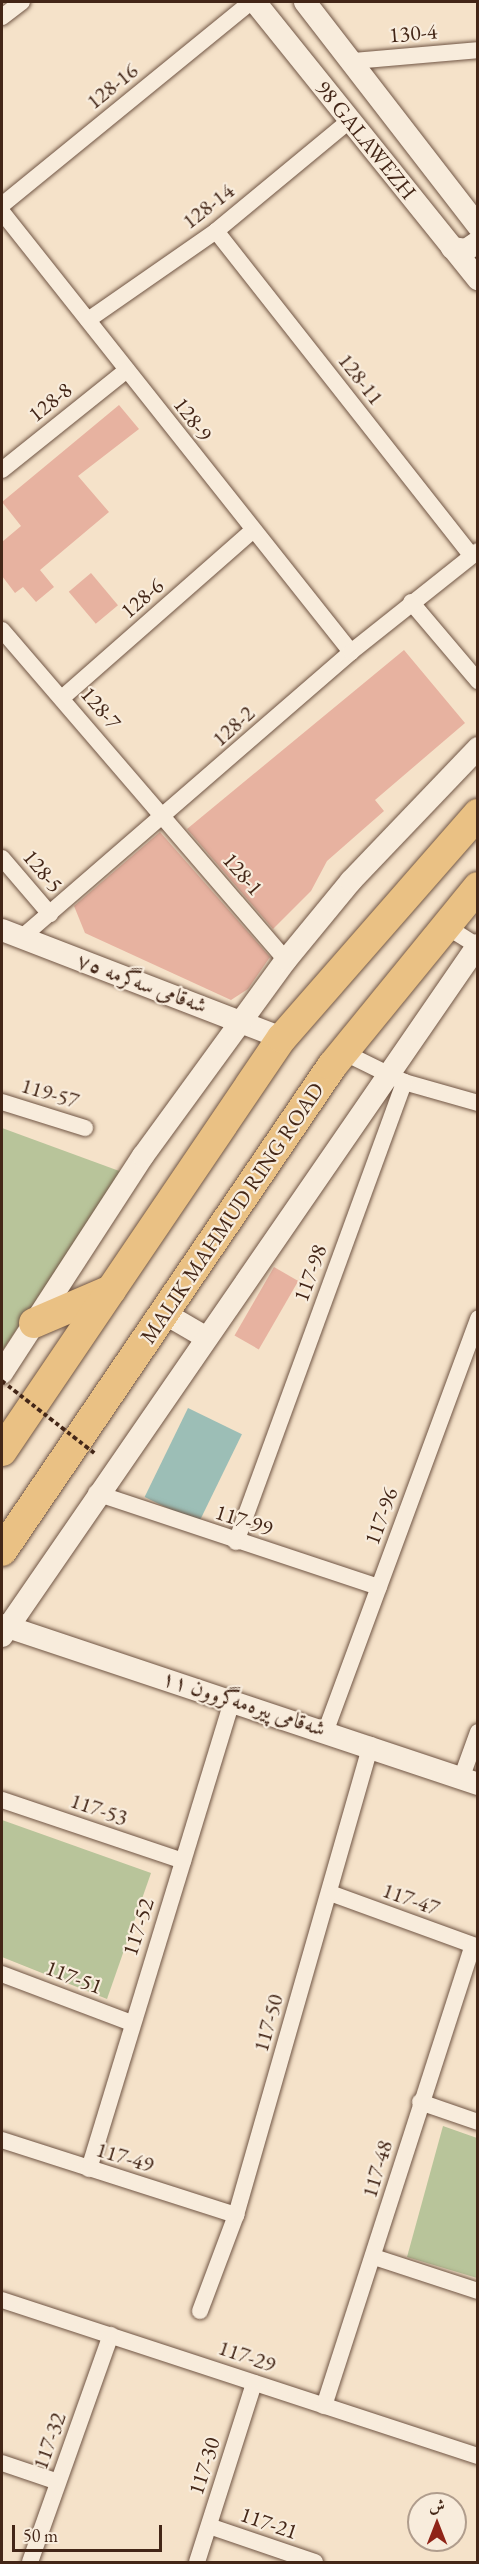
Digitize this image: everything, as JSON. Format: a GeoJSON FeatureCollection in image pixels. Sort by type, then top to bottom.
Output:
{"type":"FeatureCollection","features":[{"type":"Feature","properties":{"kind":"highway"},"geometry":{"type":"LineString","coordinates":[[2,1451],[282,1038],[477,814]]}},
{"type":"Feature","properties":{"kind":"highway","name":"MALIK MAHMUD RING ROAD"},"geometry":{"type":"LineString","coordinates":[[2,1551],[343,1052],[477,887]]}},
{"type":"Feature","properties":{"kind":"highway"},"geometry":{"type":"LineString","coordinates":[[34,1323],[111,1290]]}},
{"type":"Feature","properties":{"kind":"main road","name":"98 GALAWEZH"},"geometry":{"type":"LineString","coordinates":[[255,2],[477,279]]}},
{"type":"Feature","properties":{"kind":"main road","name":"98 GALAWEZH"},"geometry":{"type":"LineString","coordinates":[[305,2],[473,214]]}},
{"type":"Feature","properties":{"kind":"main road"},"geometry":{"type":"LineString","coordinates":[[452,248],[466,250],[477,242]]}},
{"type":"Feature","properties":{"kind":"main road"},"geometry":{"type":"LineString","coordinates":[[2,1373],[143,1156],[286,960],[351,881],[477,748]]}},
{"type":"Feature","properties":{"kind":"main road","name":"شەقامی سەگرمە ٧٥"},"geometry":{"type":"LineString","coordinates":[[11,934],[243,1020],[282,1038]]}},
{"type":"Feature","properties":{"kind":"main road"},"geometry":{"type":"LineString","coordinates":[[4,1629],[205,1337],[394,1078],[477,945]]}},
{"type":"Feature","properties":{"kind":"main road"},"geometry":{"type":"LineString","coordinates":[[164,1313],[205,1337]]}},
{"type":"Feature","properties":{"kind":"main road","name":"شەقامی پیرەمەگروون ١١"},"geometry":{"type":"LineString","coordinates":[[4,1629],[233,1698],[371,1745],[469,1782]]}},
{"type":"Feature","properties":{"kind":"street"},"geometry":{"type":"LineString","coordinates":[[2,18],[22,2]]}},
{"type":"Feature","properties":{"kind":"street","name":"128-16"},"geometry":{"type":"LineString","coordinates":[[2,205],[250,2]]}},
{"type":"Feature","properties":{"kind":"street","name":"130-4"},"geometry":{"type":"LineString","coordinates":[[353,61],[477,50]]}},
{"type":"Feature","properties":{"kind":"street","name":"128-14"},"geometry":{"type":"LineString","coordinates":[[88,320],[216,231],[350,120]]}},
{"type":"Feature","properties":{"kind":"street","name":"128-9"},"geometry":{"type":"LineString","coordinates":[[2,212],[127,369],[251,532],[351,652]]}},
{"type":"Feature","properties":{"kind":"street","name":"128-11"},"geometry":{"type":"LineString","coordinates":[[216,231],[474,553]]}},
{"type":"Feature","properties":{"kind":"street","name":"128-8"},"geometry":{"type":"LineString","coordinates":[[2,470],[127,369]]}},
{"type":"Feature","properties":{"kind":"street","name":"128-6"},"geometry":{"type":"LineString","coordinates":[[62,698],[251,532]]}},
{"type":"Feature","properties":{"kind":"street","name":"128-2"},"geometry":{"type":"LineString","coordinates":[[11,934],[50,914],[165,817],[351,652],[474,553]]}},
{"type":"Feature","properties":{"kind":"street"},"geometry":{"type":"LineString","coordinates":[[411,603],[477,681]]}},
{"type":"Feature","properties":{"kind":"street","name":"128-7"},"geometry":{"type":"LineString","coordinates":[[2,630],[165,817]]}},
{"type":"Feature","properties":{"kind":"street","name":"128-1"},"geometry":{"type":"LineString","coordinates":[[165,817],[286,960]]}},
{"type":"Feature","properties":{"kind":"street","name":"128-5"},"geometry":{"type":"LineString","coordinates":[[2,858],[50,914]]}},
{"type":"Feature","properties":{"kind":"street"},"geometry":{"type":"LineString","coordinates":[[444,925],[477,945]]}},
{"type":"Feature","properties":{"kind":"street"},"geometry":{"type":"LineString","coordinates":[[343,1052],[394,1078],[477,1103]]}},
{"type":"Feature","properties":{"kind":"street","name":"117-98"},"geometry":{"type":"LineString","coordinates":[[236,1542],[394,1078]]}},
{"type":"Feature","properties":{"kind":"street","name":"119-57"},"geometry":{"type":"LineString","coordinates":[[2,1102],[85,1128]]}},
{"type":"Feature","properties":{"kind":"street","name":"117-96"},"geometry":{"type":"LineString","coordinates":[[326,1730],[477,1318]]}},
{"type":"Feature","properties":{"kind":"street","name":"117-99"},"geometry":{"type":"LineString","coordinates":[[96,1493],[236,1542],[379,1587]]}},
{"type":"Feature","properties":{"kind":"street","name":"117-52"},"geometry":{"type":"LineString","coordinates":[[89,2169],[233,1698]]}},
{"type":"Feature","properties":{"kind":"street"},"geometry":{"type":"LineString","coordinates":[[469,1782],[477,1732]]}},
{"type":"Feature","properties":{"kind":"street","name":"117-50"},"geometry":{"type":"LineString","coordinates":[[200,2311],[236,2215],[371,1745]]}},
{"type":"Feature","properties":{"kind":"street","name":"117-53"},"geometry":{"type":"LineString","coordinates":[[2,1800],[183,1861]]}},
{"type":"Feature","properties":{"kind":"street","name":"117-47"},"geometry":{"type":"LineString","coordinates":[[330,1893],[475,1947]]}},
{"type":"Feature","properties":{"kind":"street","name":"117-48"},"geometry":{"type":"LineString","coordinates":[[324,2406],[374,2257],[420,2102],[475,1947]]}},
{"type":"Feature","properties":{"kind":"street","name":"117-51"},"geometry":{"type":"LineString","coordinates":[[2,1974],[132,2023]]}},
{"type":"Feature","properties":{"kind":"street"},"geometry":{"type":"LineString","coordinates":[[420,2102],[477,2122]]}},
{"type":"Feature","properties":{"kind":"street","name":"117-49"},"geometry":{"type":"LineString","coordinates":[[2,2140],[236,2215]]}},
{"type":"Feature","properties":{"kind":"street"},"geometry":{"type":"LineString","coordinates":[[374,2257],[477,2291]]}},
{"type":"Feature","properties":{"kind":"street","name":"117-29"},"geometry":{"type":"LineString","coordinates":[[2,2300],[477,2456]]}},
{"type":"Feature","properties":{"kind":"street","name":"117-32"},"geometry":{"type":"LineString","coordinates":[[30,2562],[111,2335]]}},
{"type":"Feature","properties":{"kind":"street","name":"117-30"},"geometry":{"type":"LineString","coordinates":[[197,2562],[254,2383]]}},
{"type":"Feature","properties":{"kind":"street"},"geometry":{"type":"LineString","coordinates":[[2,2463],[58,2482]]}},
{"type":"Feature","properties":{"kind":"street","name":"117-21"},"geometry":{"type":"LineString","coordinates":[[209,2526],[315,2562]]}},
{"type":"Feature","properties":{"kind":"path"},"geometry":{"type":"LineString","coordinates":[[2,1381],[94,1453]]}},
{"type":"Feature","properties":{"kind":"green space"},"geometry":{"type":"Polygon","coordinates":[[[2,1128],[122,1172],[2,1351],[2,1128]]]}},
{"type":"Feature","properties":{"kind":"green space"},"geometry":{"type":"Polygon","coordinates":[[[2,1820],[151,1873],[107,1999],[2,1957],[2,1820]]]}},
{"type":"Feature","properties":{"kind":"green space"},"geometry":{"type":"Polygon","coordinates":[[[443,2126],[477,2138],[477,2278],[407,2257],[443,2126]]]}},
{"type":"Feature","properties":{"kind":"water"},"geometry":{"type":"Polygon","coordinates":[[[188,1408],[242,1434],[199,1523],[145,1497],[188,1408]]]}},
{"type":"Feature","properties":{"kind":"building"},"geometry":{"type":"Polygon","coordinates":[[[119,405],[139,429],[78,476],[109,512],[40,570],[54,587],[36,602],[23,587],[15,593],[2,576],[2,542],[21,526],[2,502],[119,405]]]}},
{"type":"Feature","properties":{"kind":"building"},"geometry":{"type":"Polygon","coordinates":[[[91,573],[118,605],[96,624],[69,592],[91,573]]]}},
{"type":"Feature","properties":{"kind":"building"},"geometry":{"type":"Polygon","coordinates":[[[404,650],[465,723],[375,800],[384,811],[327,861],[311,891],[273,929],[187,829],[404,650]]]}},
{"type":"Feature","properties":{"kind":"building"},"geometry":{"type":"Polygon","coordinates":[[[160,832],[270,957],[248,989],[231,1000],[85,933],[74,906],[160,832]]]}},
{"type":"Feature","properties":{"kind":"building"},"geometry":{"type":"Polygon","coordinates":[[[274,1267],[298,1281],[259,1349],[234,1335],[274,1267]]]}}]}
